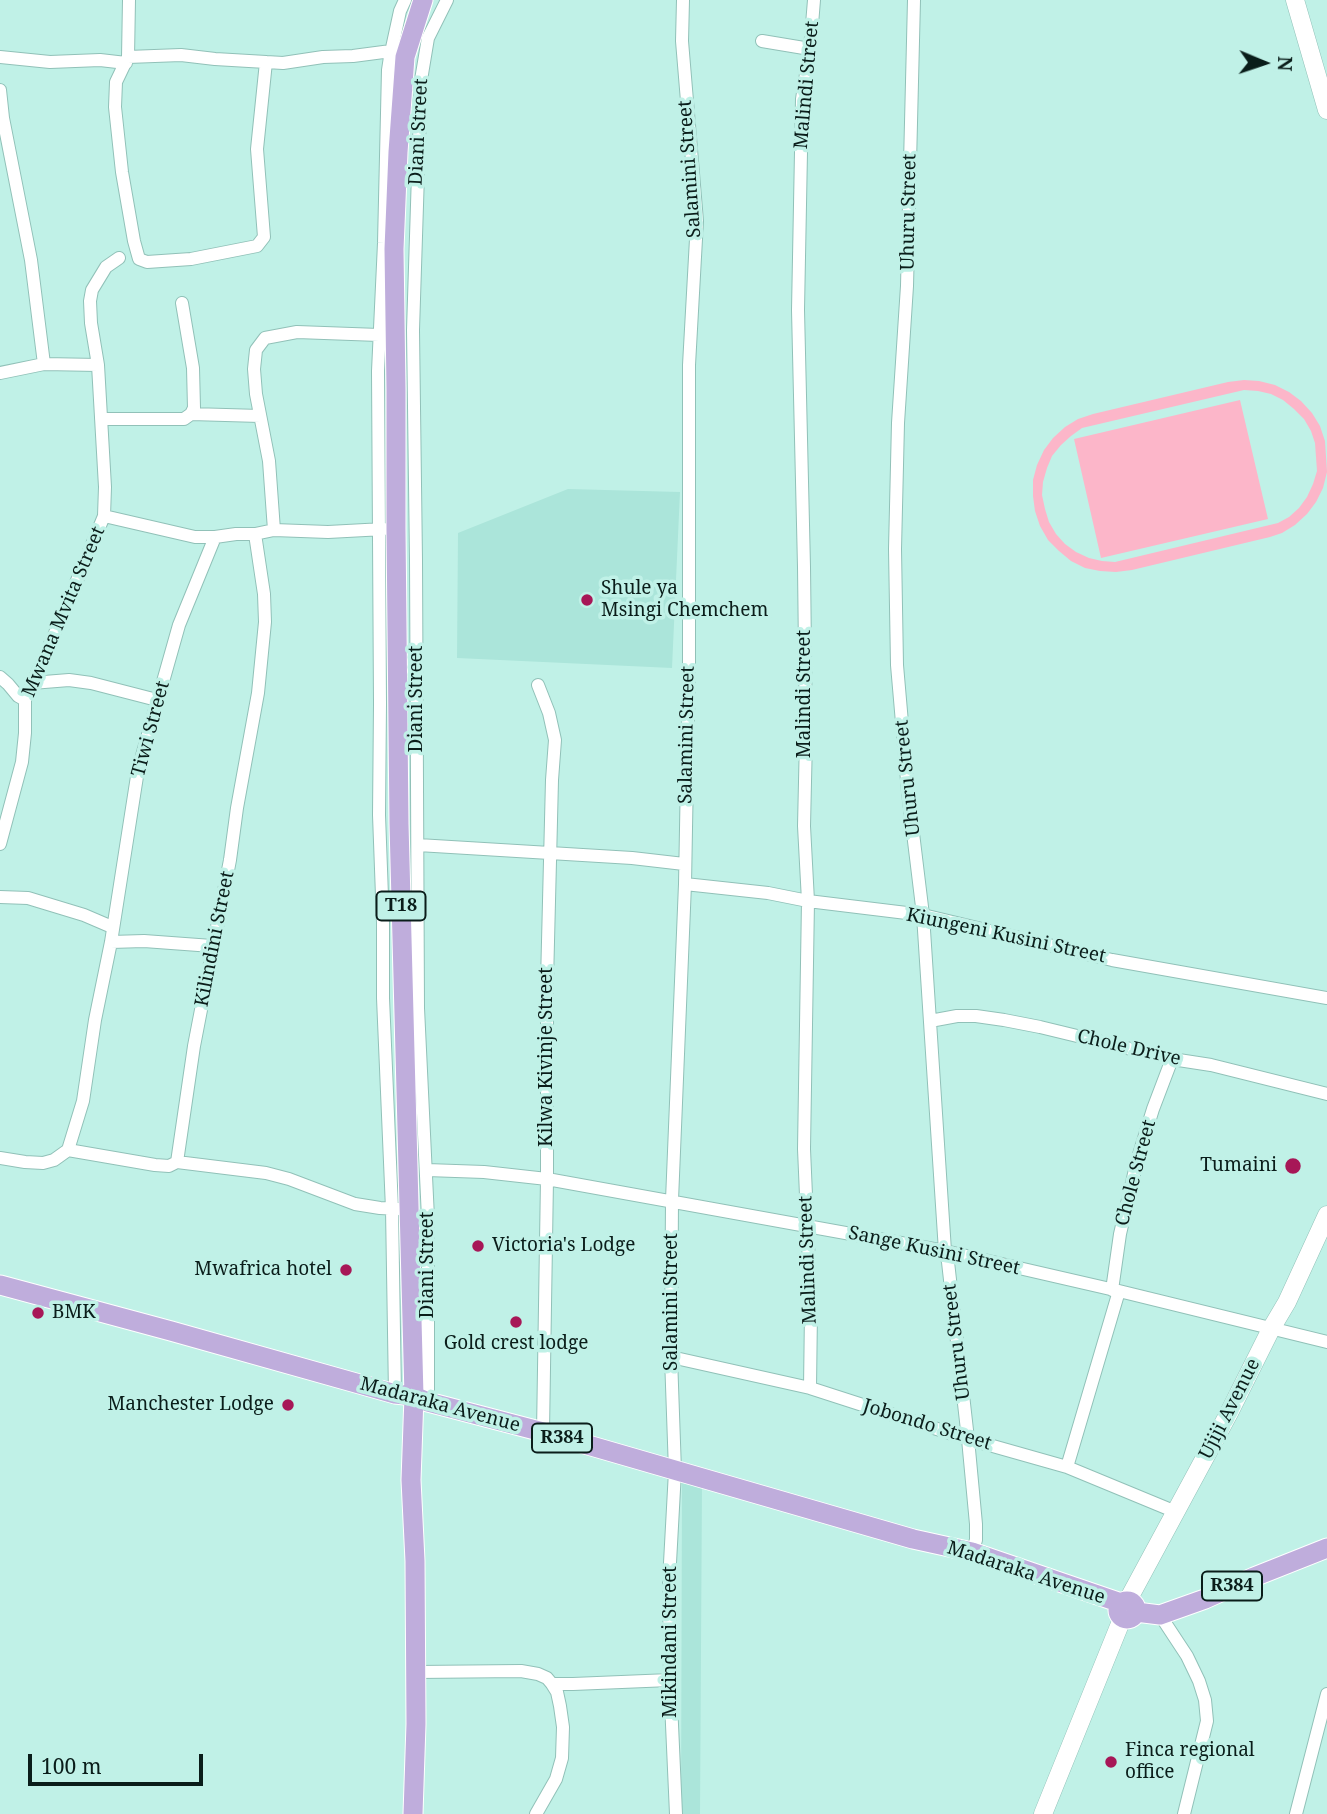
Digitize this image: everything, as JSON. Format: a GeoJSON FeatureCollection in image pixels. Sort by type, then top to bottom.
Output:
{"type":"FeatureCollection","features":[{"type":"Feature","properties":{"kind":"main road","name":"T18"},"geometry":{"type":"LineString","coordinates":[[413,1814],[416,1672],[411,1480],[412,1397],[400,1209],[404,1062],[399,824],[387,529],[396,389],[394,249],[398,152],[395,55],[423,0]]}},
{"type":"Feature","properties":{"kind":"main road"},"geometry":{"type":"LineString","coordinates":[[1295,0],[1324,86],[1327,110]]}},
{"type":"Feature","properties":{"kind":"main road","name":"Ujiji Avenue"},"geometry":{"type":"LineString","coordinates":[[1043,1814],[1127,1608],[1287,1301],[1327,1215]]}},
{"type":"Feature","properties":{"kind":"main road","name":"Madaraka Avenue"},"geometry":{"type":"LineString","coordinates":[[0,1285],[543,1433],[913,1539],[972,1552],[1127,1608],[1160,1615],[1327,1548]]}},
{"type":"Feature","properties":{"kind":"street"},"geometry":{"type":"LineString","coordinates":[[129,0],[127,60],[118,74],[115,94],[122,172],[139,259],[147,262],[191,259],[257,246],[264,237],[257,149],[266,62]]}},
{"type":"Feature","properties":{"kind":"street"},"geometry":{"type":"LineString","coordinates":[[104,516],[195,537],[255,534],[274,530],[328,532],[387,529],[379,335],[395,55],[400,11],[405,0]]}},
{"type":"Feature","properties":{"kind":"street","name":"Diani Street"},"geometry":{"type":"LineString","coordinates":[[412,1397],[428,1218],[418,1007],[413,330],[415,230],[423,61],[428,38],[447,0]]}},
{"type":"Feature","properties":{"kind":"street","name":"Salamini Street"},"geometry":{"type":"LineString","coordinates":[[675,1471],[671,1357],[672,1200],[685,884],[689,662],[689,365],[697,221],[682,54],[683,0]]}},
{"type":"Feature","properties":{"kind":"street","name":"Malindi Street"},"geometry":{"type":"LineString","coordinates":[[810,1388],[811,1311],[804,1149],[808,901],[804,826],[806,738],[798,310],[802,99],[814,0]]}},
{"type":"Feature","properties":{"kind":"street","name":"Uhuru Street"},"geometry":{"type":"LineString","coordinates":[[914,0],[907,286],[898,423],[895,549],[897,665],[908,792],[923,915],[945,1251],[976,1524],[976,1540],[972,1552]]}},
{"type":"Feature","properties":{"kind":"street"},"geometry":{"type":"LineString","coordinates":[[762,41],[810,49]]}},
{"type":"Feature","properties":{"kind":"street"},"geometry":{"type":"LineString","coordinates":[[0,57],[50,62],[127,60],[181,55],[283,63],[323,57],[395,55]]}},
{"type":"Feature","properties":{"kind":"street"},"geometry":{"type":"LineString","coordinates":[[0,90],[31,260],[44,363]]}},
{"type":"Feature","properties":{"kind":"street","name":"Mwana Mvita Street"},"geometry":{"type":"LineString","coordinates":[[0,844],[22,762],[25,700],[104,516],[105,487],[98,365],[90,309],[92,290],[106,267],[119,258]]}},
{"type":"Feature","properties":{"kind":"street"},"geometry":{"type":"LineString","coordinates":[[101,419],[184,419],[191,414],[194,408],[193,368],[182,303]]}},
{"type":"Feature","properties":{"kind":"street"},"geometry":{"type":"LineString","coordinates":[[274,530],[269,461],[256,394],[256,350],[265,338],[298,332],[379,335]]}},
{"type":"Feature","properties":{"kind":"street"},"geometry":{"type":"LineString","coordinates":[[0,373],[44,363],[98,365]]}},
{"type":"Feature","properties":{"kind":"street"},"geometry":{"type":"LineString","coordinates":[[191,414],[260,416]]}},
{"type":"Feature","properties":{"kind":"street","name":"Kilindini Street"},"geometry":{"type":"LineString","coordinates":[[177,1162],[192,1057],[230,860],[258,693],[265,622],[264,594],[255,534]]}},
{"type":"Feature","properties":{"kind":"street","name":"Tiwi Street"},"geometry":{"type":"LineString","coordinates":[[68,1150],[83,1101],[138,770],[180,625],[215,537]]}},
{"type":"Feature","properties":{"kind":"street"},"geometry":{"type":"LineString","coordinates":[[0,677],[25,700]]}},
{"type":"Feature","properties":{"kind":"street"},"geometry":{"type":"LineString","coordinates":[[32,683],[69,680],[157,700]]}},
{"type":"Feature","properties":{"kind":"street","name":"Kilwa Kivinje Street"},"geometry":{"type":"LineString","coordinates":[[538,685],[549,713],[555,740],[547,982],[543,1433]]}},
{"type":"Feature","properties":{"kind":"street"},"geometry":{"type":"LineString","coordinates":[[418,845],[632,858],[684,864]]}},
{"type":"Feature","properties":{"kind":"street","name":"Kiungeni Kusini Street"},"geometry":{"type":"LineString","coordinates":[[685,884],[923,915],[1112,960],[1327,998]]}},
{"type":"Feature","properties":{"kind":"street"},"geometry":{"type":"LineString","coordinates":[[0,897],[28,898],[84,915],[112,927]]}},
{"type":"Feature","properties":{"kind":"street"},"geometry":{"type":"LineString","coordinates":[[111,942],[144,941],[212,946]]}},
{"type":"Feature","properties":{"kind":"street","name":"Chole Drive"},"geometry":{"type":"LineString","coordinates":[[930,1021],[976,1016],[1040,1027],[1327,1094]]}},
{"type":"Feature","properties":{"kind":"street","name":"Chole Street"},"geometry":{"type":"LineString","coordinates":[[1067,1467],[1115,1290],[1120,1234],[1138,1161],[1171,1059]]}},
{"type":"Feature","properties":{"kind":"street"},"geometry":{"type":"LineString","coordinates":[[0,1158],[43,1163],[54,1160],[68,1150],[155,1166],[169,1166],[177,1162],[266,1173],[355,1204],[400,1209]]}},
{"type":"Feature","properties":{"kind":"street","name":"Sange Kusini Street"},"geometry":{"type":"LineString","coordinates":[[427,1170],[484,1172],[547,1179],[945,1251],[1327,1342]]}},
{"type":"Feature","properties":{"kind":"street","name":"Jobondo Street"},"geometry":{"type":"LineString","coordinates":[[671,1357],[810,1388],[968,1439],[1067,1467],[1176,1512]]}},
{"type":"Feature","properties":{"kind":"street","name":"Mikindani Street"},"geometry":{"type":"LineString","coordinates":[[675,1471],[669,1581],[676,1814]]}},
{"type":"Feature","properties":{"kind":"street"},"geometry":{"type":"LineString","coordinates":[[1160,1615],[1187,1656],[1205,1700],[1207,1721],[1184,1814]]}},
{"type":"Feature","properties":{"kind":"street"},"geometry":{"type":"LineString","coordinates":[[416,1672],[521,1671],[547,1678],[560,1706],[563,1727],[562,1758],[556,1779],[536,1814]]}},
{"type":"Feature","properties":{"kind":"street"},"geometry":{"type":"LineString","coordinates":[[552,1684],[670,1680]]}},
{"type":"Feature","properties":{"kind":"street"},"geometry":{"type":"LineString","coordinates":[[1296,1814],[1327,1694]]}},
{"type":"Feature","properties":{"kind":"shaded area"},"geometry":{"type":"Polygon","coordinates":[[[1244,380],[1275,385],[1301,401],[1320,426],[1325,441],[1327,472],[1323,488],[1307,514],[1295,525],[1270,537],[1116,572],[1085,568],[1071,561],[1048,540],[1035,511],[1033,480],[1044,450],[1065,427],[1093,414],[1244,380]],[[1244,390],[1082,428],[1052,456],[1043,482],[1045,509],[1056,534],[1076,552],[1089,558],[1115,562],[1278,523],[1289,517],[1307,497],[1313,484],[1317,471],[1315,443],[1304,419],[1294,409],[1271,394],[1244,390]]]}},
{"type":"Feature","properties":{"kind":"shaded area"},"geometry":{"type":"Polygon","coordinates":[[[1240,400],[1268,519],[1101,558],[1074,439],[1240,400]]]}},
{"type":"Feature","properties":{"kind":"shaded area"},"geometry":{"type":"Polygon","coordinates":[[[568,489],[680,492],[672,668],[457,658],[458,533],[568,489]]]}},
{"type":"Feature","properties":{"kind":"shaded area"},"geometry":{"type":"Polygon","coordinates":[[[682,1483],[702,1483],[700,1814],[681,1814],[682,1483]]]}},
{"type":"Feature","properties":{"kind":"place","name":"Shule ya Msingi Chemchem"},"geometry":{"type":"Point","coordinates":[587,600]}},
{"type":"Feature","properties":{"kind":"place","name":"Tumaini"},"geometry":{"type":"Point","coordinates":[1293,1166]}},
{"type":"Feature","properties":{"kind":"place","name":"Victoria's Lodge"},"geometry":{"type":"Point","coordinates":[478,1246]}},
{"type":"Feature","properties":{"kind":"place","name":"Mwafrica hotel"},"geometry":{"type":"Point","coordinates":[346,1270]}},
{"type":"Feature","properties":{"kind":"place","name":"BMK"},"geometry":{"type":"Point","coordinates":[38,1313]}},
{"type":"Feature","properties":{"kind":"place","name":"Gold crest lodge"},"geometry":{"type":"Point","coordinates":[516,1322]}},
{"type":"Feature","properties":{"kind":"place","name":"Manchester Lodge"},"geometry":{"type":"Point","coordinates":[288,1405]}},
{"type":"Feature","properties":{"kind":"place","name":"Finca regional office"},"geometry":{"type":"Point","coordinates":[1111,1762]}}]}
